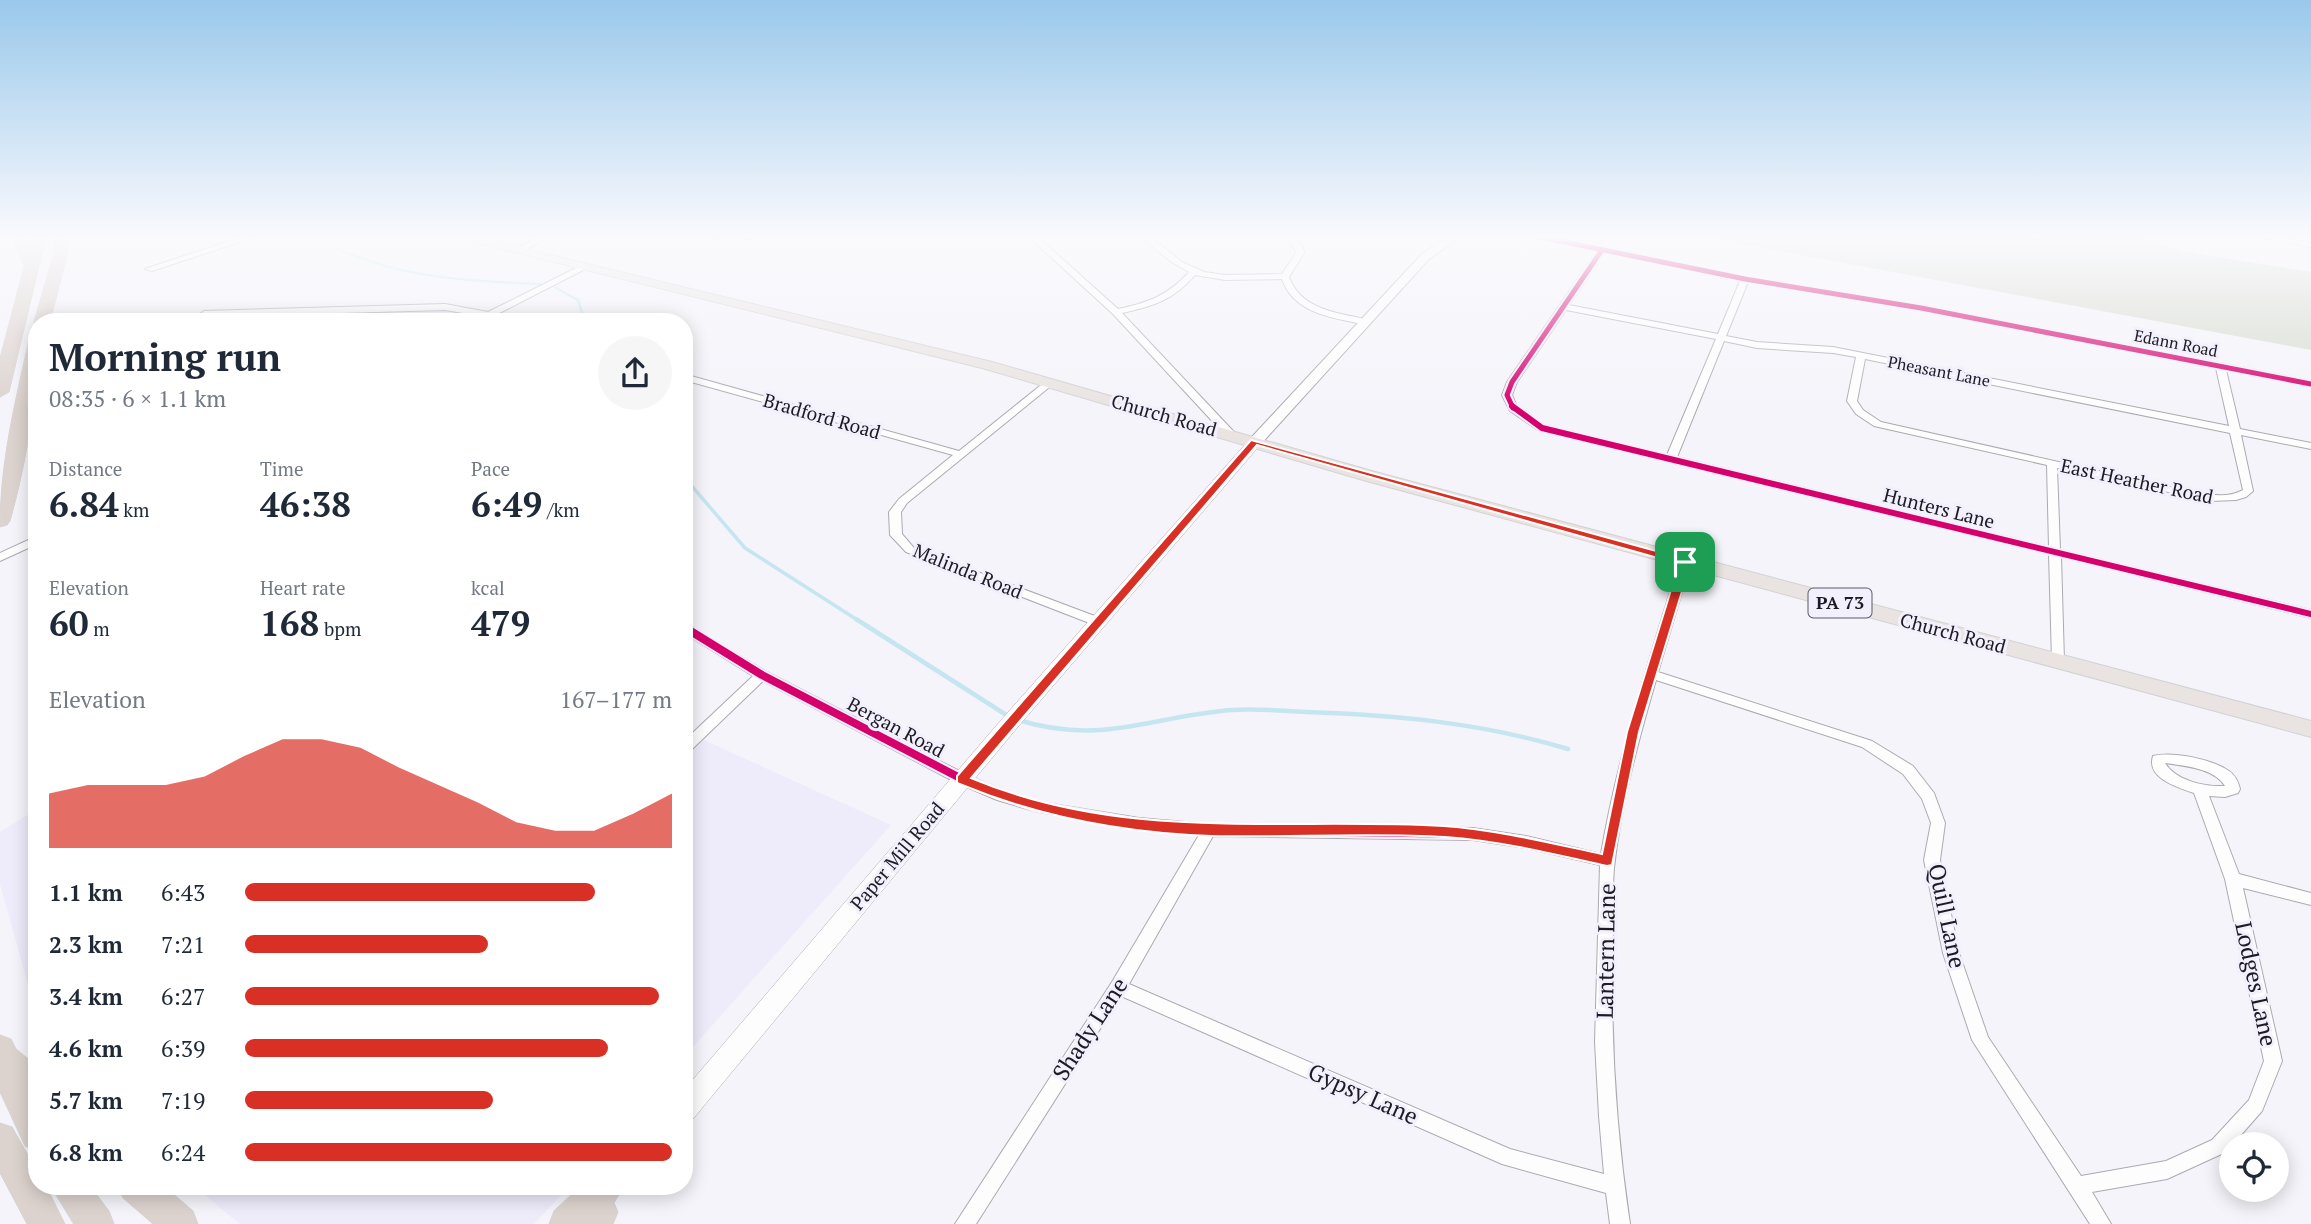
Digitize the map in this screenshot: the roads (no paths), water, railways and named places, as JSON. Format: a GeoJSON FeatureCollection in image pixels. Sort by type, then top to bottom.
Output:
{"type":"FeatureCollection","features":[{"type":"Feature","properties":{"kind":"highway"},"geometry":{"type":"LineString","coordinates":[[0,392],[23,294]]}},
{"type":"Feature","properties":{"kind":"highway"},"geometry":{"type":"LineString","coordinates":[[44,313],[49,294]]}},
{"type":"Feature","properties":{"kind":"highway"},"geometry":{"type":"LineString","coordinates":[[47,302],[50,294]]}},
{"type":"Feature","properties":{"kind":"highway"},"geometry":{"type":"LineString","coordinates":[[0,521],[14,473],[28,380]]}},
{"type":"Feature","properties":{"kind":"highway"},"geometry":{"type":"LineString","coordinates":[[1,1051],[28,1079]]}},
{"type":"Feature","properties":{"kind":"highway"},"geometry":{"type":"LineString","coordinates":[[1,1051],[28,1118]]}},
{"type":"Feature","properties":{"kind":"highway"},"geometry":{"type":"LineString","coordinates":[[0,1139],[28,1190]]}},
{"type":"Feature","properties":{"kind":"highway"},"geometry":{"type":"LineString","coordinates":[[31,1195],[47,1224]]}},
{"type":"Feature","properties":{"kind":"highway"},"geometry":{"type":"LineString","coordinates":[[75,1195],[96,1224]]}},
{"type":"Feature","properties":{"kind":"highway"},"geometry":{"type":"LineString","coordinates":[[146,1195],[180,1224]]}},
{"type":"Feature","properties":{"kind":"main road","name":"Church Road"},"geometry":{"type":"LineString","coordinates":[[697,294],[1049,383],[1685,562],[2311,729]]}},
{"type":"Feature","properties":{"kind":"main road","name":"Paper Mill Road"},"geometry":{"type":"LineString","coordinates":[[693,1099],[1096,621],[1255,442]]}},
{"type":"Feature","properties":{"kind":"street"},"geometry":{"type":"LineString","coordinates":[[494,313],[531,294]]}},
{"type":"Feature","properties":{"kind":"street"},"geometry":{"type":"LineString","coordinates":[[1095,294],[1230,434]]}},
{"type":"Feature","properties":{"kind":"street"},"geometry":{"type":"LineString","coordinates":[[1115,312],[1171,294]]}},
{"type":"Feature","properties":{"kind":"street"},"geometry":{"type":"LineString","coordinates":[[1293,294],[1302,302],[1324,312],[1363,321]]}},
{"type":"Feature","properties":{"kind":"street","name":"Paper Mill Road"},"geometry":{"type":"LineString","coordinates":[[1255,442],[1389,294]]}},
{"type":"Feature","properties":{"kind":"street"},"geometry":{"type":"LineString","coordinates":[[1566,307],[1574,294]]}},
{"type":"Feature","properties":{"kind":"street"},"geometry":{"type":"LineString","coordinates":[[1671,459],[1739,294]]}},
{"type":"Feature","properties":{"kind":"street","name":"Edann Road"},"geometry":{"type":"LineString","coordinates":[[1837,294],[2311,384]]}},
{"type":"Feature","properties":{"kind":"street"},"geometry":{"type":"LineString","coordinates":[[238,313],[445,307],[479,313]]}},
{"type":"Feature","properties":{"kind":"street","name":"Pheasant Lane"},"geometry":{"type":"LineString","coordinates":[[1566,307],[1756,345],[1816,348],[1861,356],[2311,446]]}},
{"type":"Feature","properties":{"kind":"street","name":"Hunters Lane"},"geometry":{"type":"LineString","coordinates":[[1566,307],[1512,382],[1507,395],[1513,410],[1527,420],[1559,433],[2311,614]]}},
{"type":"Feature","properties":{"kind":"street"},"geometry":{"type":"LineString","coordinates":[[1861,356],[1852,401],[1855,408],[1868,418],[1891,428],[2052,464]]}},
{"type":"Feature","properties":{"kind":"street","name":"East Heather Road"},"geometry":{"type":"LineString","coordinates":[[2058,661],[2052,464],[2197,496],[2235,498],[2245,494],[2248,487],[2220,366]]}},
{"type":"Feature","properties":{"kind":"street","name":"Bradford Road"},"geometry":{"type":"LineString","coordinates":[[693,380],[960,454]]}},
{"type":"Feature","properties":{"kind":"street","name":"Malinda Road"},"geometry":{"type":"LineString","coordinates":[[1049,383],[903,501],[895,512],[896,535],[910,550],[1096,621]]}},
{"type":"Feature","properties":{"kind":"street"},"geometry":{"type":"LineString","coordinates":[[0,558],[28,544]]}},
{"type":"Feature","properties":{"kind":"street","name":"Lantern Lane"},"geometry":{"type":"LineString","coordinates":[[1619,1224],[1614,1186],[1604,982],[1607,861],[1633,732],[1685,562]]}},
{"type":"Feature","properties":{"kind":"street","name":"Bergan Road"},"geometry":{"type":"LineString","coordinates":[[693,633],[762,675],[962,779],[1034,806],[1139,824],[1209,830],[1463,833],[1514,840],[1607,861]]}},
{"type":"Feature","properties":{"kind":"street","name":"Quill Lane"},"geometry":{"type":"LineString","coordinates":[[1650,674],[1867,744],[1908,770],[1928,797],[1938,823],[1932,860],[1951,953],[1981,1040],[2101,1224]]}},
{"type":"Feature","properties":{"kind":"street"},"geometry":{"type":"LineString","coordinates":[[693,740],[762,675]]}},
{"type":"Feature","properties":{"kind":"street","name":"Lodges Lane"},"geometry":{"type":"LineString","coordinates":[[2075,1186],[2167,1170],[2218,1146],[2256,1105],[2273,1061],[2233,879],[2199,788]]}},
{"type":"Feature","properties":{"kind":"street","name":"Shady Lane"},"geometry":{"type":"LineString","coordinates":[[965,1224],[1118,987],[1209,830]]}},
{"type":"Feature","properties":{"kind":"street"},"geometry":{"type":"LineString","coordinates":[[2233,879],[2311,899]]}},
{"type":"Feature","properties":{"kind":"street","name":"Gypsy Lane"},"geometry":{"type":"LineString","coordinates":[[1118,987],[1508,1158],[1614,1186]]}},
{"type":"Feature","properties":{"kind":"waterway"},"geometry":{"type":"LineString","coordinates":[[567,294],[578,300],[582,313]]}},
{"type":"Feature","properties":{"kind":"waterway"},"geometry":{"type":"LineString","coordinates":[[693,487],[745,548],[859,621]]}},
{"type":"Feature","properties":{"kind":"waterway"},"geometry":{"type":"LineString","coordinates":[[856,619],[1008,716]]}},
{"type":"Feature","properties":{"kind":"waterway"},"geometry":{"type":"LineString","coordinates":[[1018,720],[1048,727],[1102,730],[1232,710],[1340,713],[1471,727],[1568,749]]}}]}
